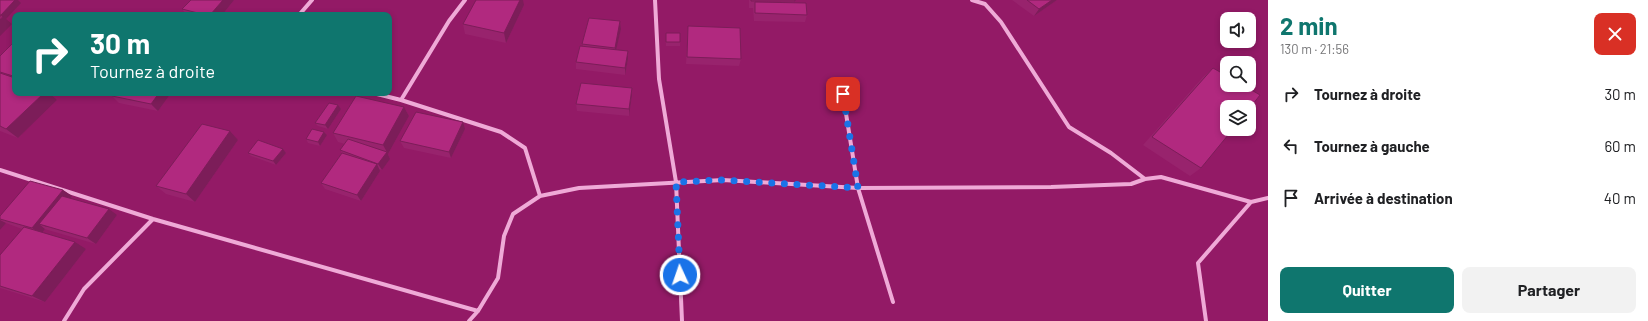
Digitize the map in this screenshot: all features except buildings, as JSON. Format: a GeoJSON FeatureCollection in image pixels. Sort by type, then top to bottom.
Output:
{"type":"FeatureCollection","features":[{"type":"Feature","properties":{"kind":"street"},"geometry":{"type":"LineString","coordinates":[[302,12],[312,0]]}},
{"type":"Feature","properties":{"kind":"street"},"geometry":{"type":"LineString","coordinates":[[401,100],[449,21],[465,0]]}},
{"type":"Feature","properties":{"kind":"street"},"geometry":{"type":"LineString","coordinates":[[655,0],[659,80],[676,182],[682,321]]}},
{"type":"Feature","properties":{"kind":"street"},"geometry":{"type":"LineString","coordinates":[[972,0],[985,4],[1001,22],[1068,127],[1111,153],[1145,179]]}},
{"type":"Feature","properties":{"kind":"street"},"geometry":{"type":"LineString","coordinates":[[843,94],[858,188],[893,302]]}},
{"type":"Feature","properties":{"kind":"street"},"geometry":{"type":"LineString","coordinates":[[385,96],[501,132],[525,148],[540,196]]}},
{"type":"Feature","properties":{"kind":"street"},"geometry":{"type":"LineString","coordinates":[[0,170],[153,219],[478,311]]}},
{"type":"Feature","properties":{"kind":"street"},"geometry":{"type":"LineString","coordinates":[[469,321],[478,311],[498,278],[504,236],[513,214],[540,196],[579,188],[723,180],[858,188],[1051,187],[1131,184],[1145,179],[1161,177],[1251,202],[1268,198]]}},
{"type":"Feature","properties":{"kind":"street"},"geometry":{"type":"LineString","coordinates":[[1206,321],[1198,263],[1251,202]]}},
{"type":"Feature","properties":{"kind":"street"},"geometry":{"type":"LineString","coordinates":[[64,321],[84,289],[153,219]]}},
{"type":"Feature","properties":{"kind":"route"},"geometry":{"type":"LineString","coordinates":[[680,275],[676,182],[723,180],[858,188],[843,94]]}}]}
